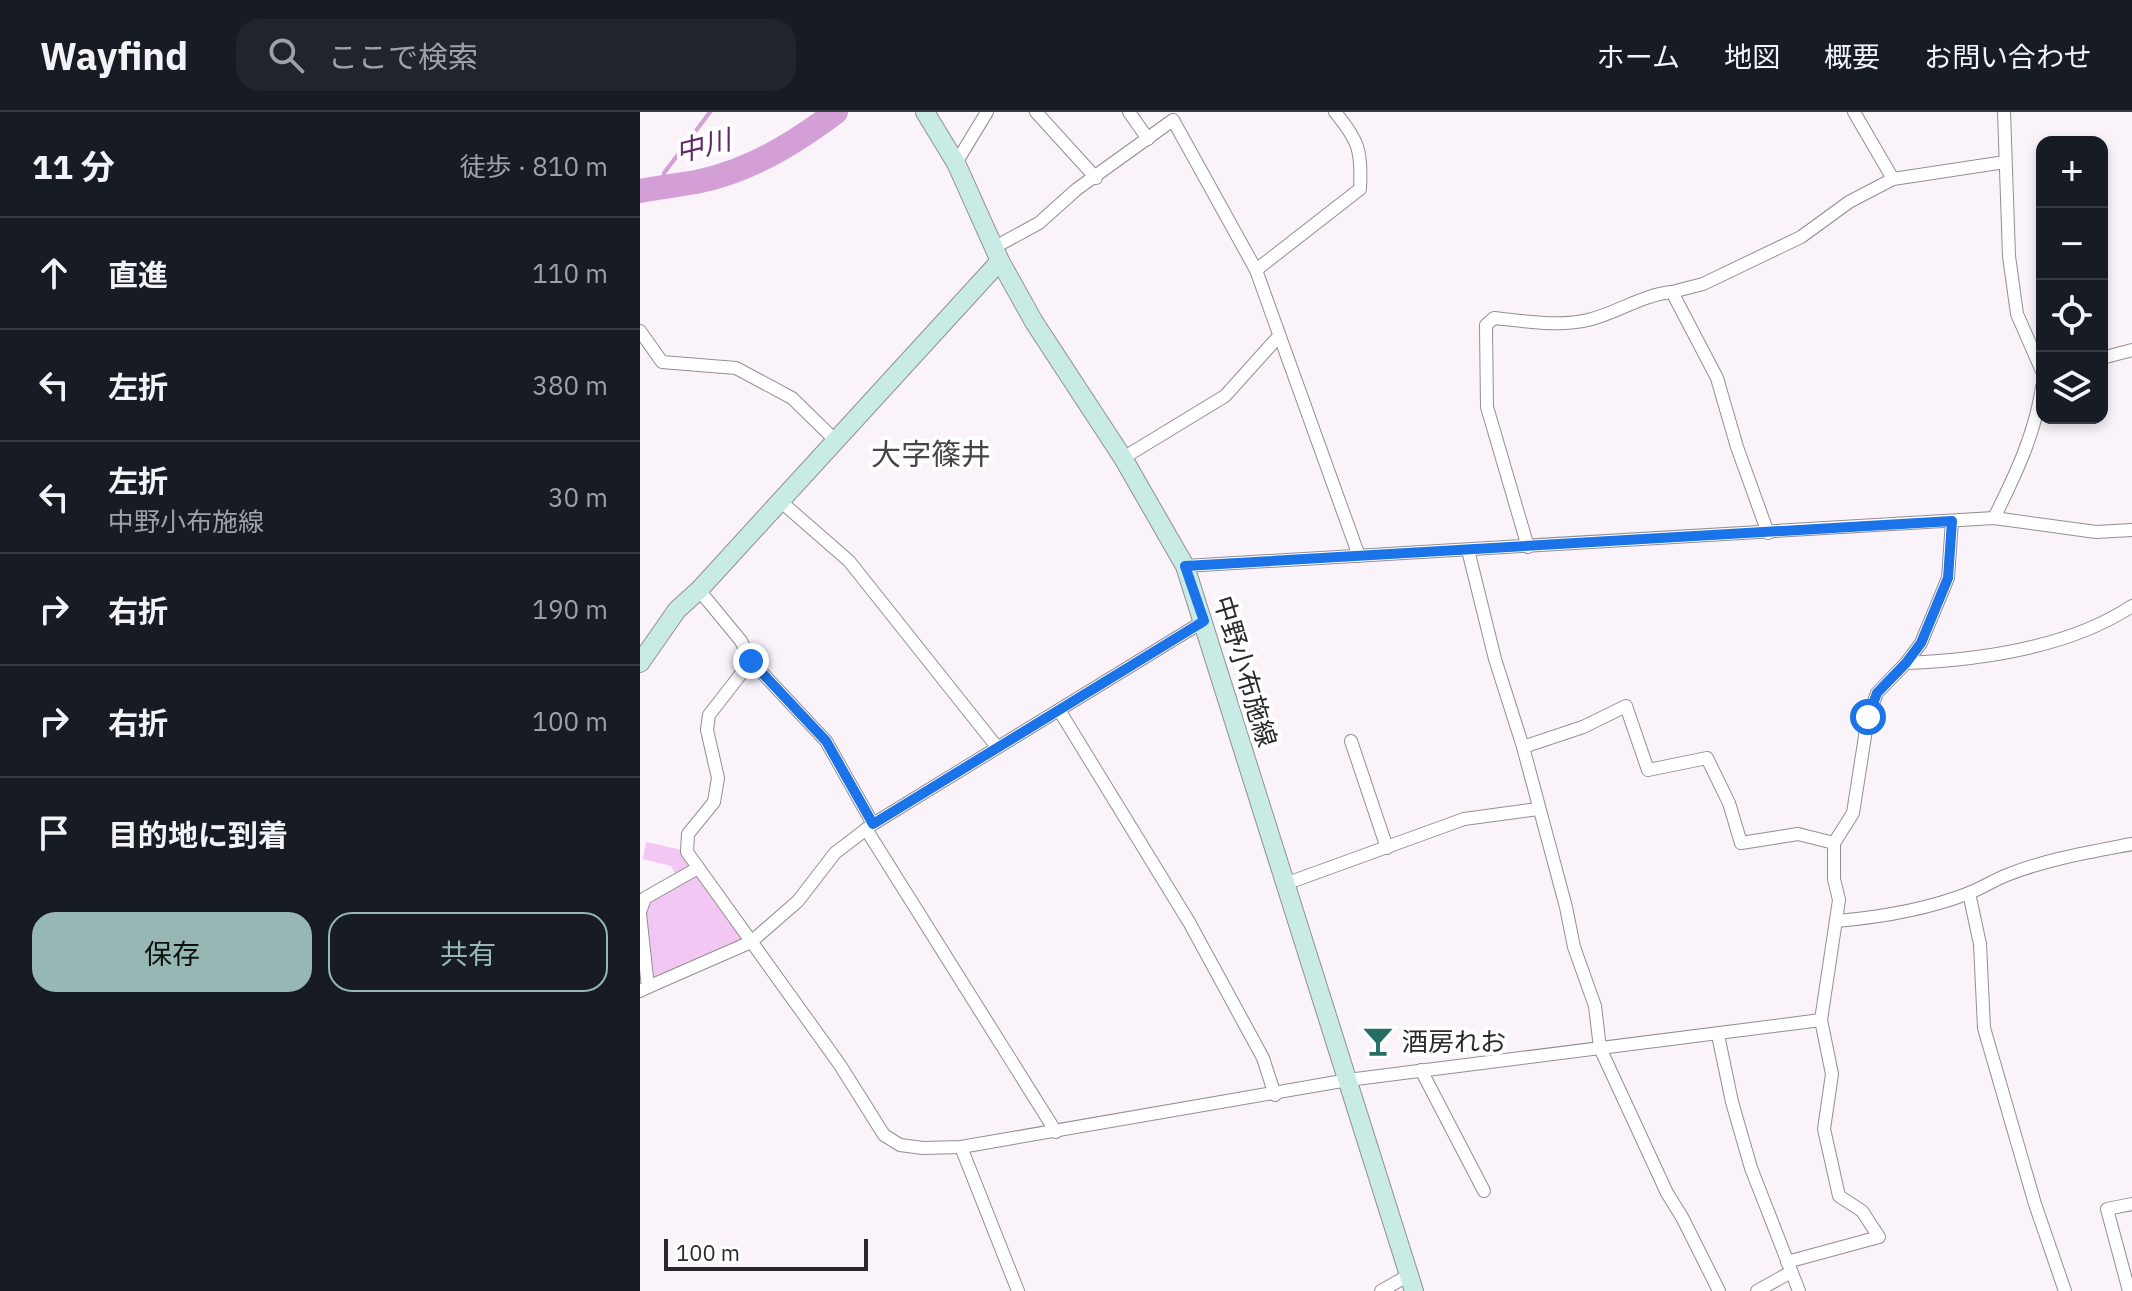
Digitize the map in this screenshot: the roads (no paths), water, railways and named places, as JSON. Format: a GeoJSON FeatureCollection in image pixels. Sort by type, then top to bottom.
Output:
{"type":"FeatureCollection","features":[{"type":"Feature","properties":{"kind":"main road","name":"中野小布施線"},"geometry":{"type":"LineString","coordinates":[[925,112],[956,163],[1034,322],[1123,458],[1185,566],[1412,1283]]}},
{"type":"Feature","properties":{"kind":"main road"},"geometry":{"type":"LineString","coordinates":[[640,663],[677,610],[699,590],[835,440],[998,254]]}},
{"type":"Feature","properties":{"kind":"street"},"geometry":{"type":"LineString","coordinates":[[956,163],[987,112]]}},
{"type":"Feature","properties":{"kind":"street"},"geometry":{"type":"LineString","coordinates":[[1036,112],[1096,178]]}},
{"type":"Feature","properties":{"kind":"street"},"geometry":{"type":"LineString","coordinates":[[1129,112],[1148,139]]}},
{"type":"Feature","properties":{"kind":"street"},"geometry":{"type":"LineString","coordinates":[[998,254],[1077,189],[1185,112]]}},
{"type":"Feature","properties":{"kind":"street"},"geometry":{"type":"LineString","coordinates":[[1256,270],[1360,189],[1361,159],[1350,128],[1335,112]]}},
{"type":"Feature","properties":{"kind":"street"},"geometry":{"type":"LineString","coordinates":[[1854,112],[1893,179]]}},
{"type":"Feature","properties":{"kind":"street"},"geometry":{"type":"LineString","coordinates":[[2004,112],[2009,256],[2017,314],[2036,357]]}},
{"type":"Feature","properties":{"kind":"street"},"geometry":{"type":"LineString","coordinates":[[1173,120],[1256,270],[1359,556]]}},
{"type":"Feature","properties":{"kind":"street"},"geometry":{"type":"LineString","coordinates":[[1528,547],[1487,407],[1486,325],[1494,318],[1553,323],[1588,320],[1651,294],[1703,284],[1801,237],[1849,202],[1893,179],[2005,162]]}},
{"type":"Feature","properties":{"kind":"street"},"geometry":{"type":"LineString","coordinates":[[1672,292],[1717,378],[1737,447],[1768,533]]}},
{"type":"Feature","properties":{"kind":"street"},"geometry":{"type":"LineString","coordinates":[[640,331],[662,362],[736,368],[792,398],[835,440]]}},
{"type":"Feature","properties":{"kind":"street"},"geometry":{"type":"LineString","coordinates":[[1123,458],[1225,396],[1279,336]]}},
{"type":"Feature","properties":{"kind":"street"},"geometry":{"type":"LineString","coordinates":[[2108,356],[2132,350]]}},
{"type":"Feature","properties":{"kind":"street"},"geometry":{"type":"LineString","coordinates":[[1994,518],[2020,465],[2036,419]]}},
{"type":"Feature","properties":{"kind":"street"},"geometry":{"type":"LineString","coordinates":[[779,500],[849,561],[997,747]]}},
{"type":"Feature","properties":{"kind":"street"},"geometry":{"type":"LineString","coordinates":[[1185,566],[1994,518],[2096,532],[2132,530]]}},
{"type":"Feature","properties":{"kind":"street"},"geometry":{"type":"LineString","coordinates":[[1757,1291],[1789,1267],[1879,1237],[1862,1211],[1839,1196],[1824,1129],[1832,1074],[1821,1020],[1839,900],[1834,879],[1834,843],[1853,813],[1868,717],[1877,693],[1921,643],[1948,578],[1952,521]]}},
{"type":"Feature","properties":{"kind":"street"},"geometry":{"type":"LineString","coordinates":[[1468,550],[1495,659],[1523,747],[1566,907],[1574,947],[1595,1006],[1600,1048],[1667,1193],[1719,1291]]}},
{"type":"Feature","properties":{"kind":"street"},"geometry":{"type":"LineString","coordinates":[[699,590],[741,641],[751,661],[826,741],[869,827],[1056,1132]]}},
{"type":"Feature","properties":{"kind":"street"},"geometry":{"type":"LineString","coordinates":[[1906,663],[1961,661],[2025,647],[2083,632],[2111,620],[2132,606]]}},
{"type":"Feature","properties":{"kind":"street"},"geometry":{"type":"LineString","coordinates":[[698,868],[645,898],[640,913],[644,989],[751,942],[798,901],[835,853],[869,827],[1204,621]]}},
{"type":"Feature","properties":{"kind":"street"},"geometry":{"type":"LineString","coordinates":[[751,661],[709,715],[707,730],[718,778],[714,802],[688,834],[687,852],[840,1065],[884,1135],[900,1145],[961,1147],[1348,1080],[1821,1020]]}},
{"type":"Feature","properties":{"kind":"street"},"geometry":{"type":"LineString","coordinates":[[1523,747],[1583,727],[1626,706],[1648,770],[1707,758],[1729,803],[1741,843],[1798,834],[1834,843]]}},
{"type":"Feature","properties":{"kind":"street"},"geometry":{"type":"LineString","coordinates":[[1059,710],[1189,922],[1263,1058],[1275,1095]]}},
{"type":"Feature","properties":{"kind":"street"},"geometry":{"type":"LineString","coordinates":[[1351,741],[1387,848]]}},
{"type":"Feature","properties":{"kind":"street"},"geometry":{"type":"LineString","coordinates":[[1285,884],[1464,819],[1538,809]]}},
{"type":"Feature","properties":{"kind":"street"},"geometry":{"type":"LineString","coordinates":[[1837,921],[1919,909],[1969,893],[2007,875],[2081,853],[2132,844]]}},
{"type":"Feature","properties":{"kind":"street"},"geometry":{"type":"LineString","coordinates":[[1969,893],[1980,944],[1984,1028],[2035,1204],[2065,1291]]}},
{"type":"Feature","properties":{"kind":"street"},"geometry":{"type":"LineString","coordinates":[[1718,1035],[1732,1102],[1751,1168],[1799,1291]]}},
{"type":"Feature","properties":{"kind":"street"},"geometry":{"type":"LineString","coordinates":[[1421,1070],[1484,1191]]}},
{"type":"Feature","properties":{"kind":"street"},"geometry":{"type":"LineString","coordinates":[[961,1147],[1018,1291]]}},
{"type":"Feature","properties":{"kind":"street"},"geometry":{"type":"LineString","coordinates":[[2129,1291],[2107,1209],[2132,1204]]}},
{"type":"Feature","properties":{"kind":"street"},"geometry":{"type":"LineString","coordinates":[[1381,1291],[1412,1283]]}},
{"type":"Feature","properties":{"kind":"waterway"},"geometry":{"type":"LineString","coordinates":[[665,185],[664,173],[710,112]]}},
{"type":"Feature","properties":{"kind":"waterway","name":"中川"},"geometry":{"type":"LineString","coordinates":[[640,191],[696,182],[735,171],[787,145],[836,112]]}},
{"type":"Feature","properties":{"kind":"place","name":"酒房れお"},"geometry":{"type":"Point","coordinates":[1378,1041]}},
{"type":"Feature","properties":{"kind":"district","name":"大字篠井"},"geometry":{"type":"Point","coordinates":[931,453]}}]}
